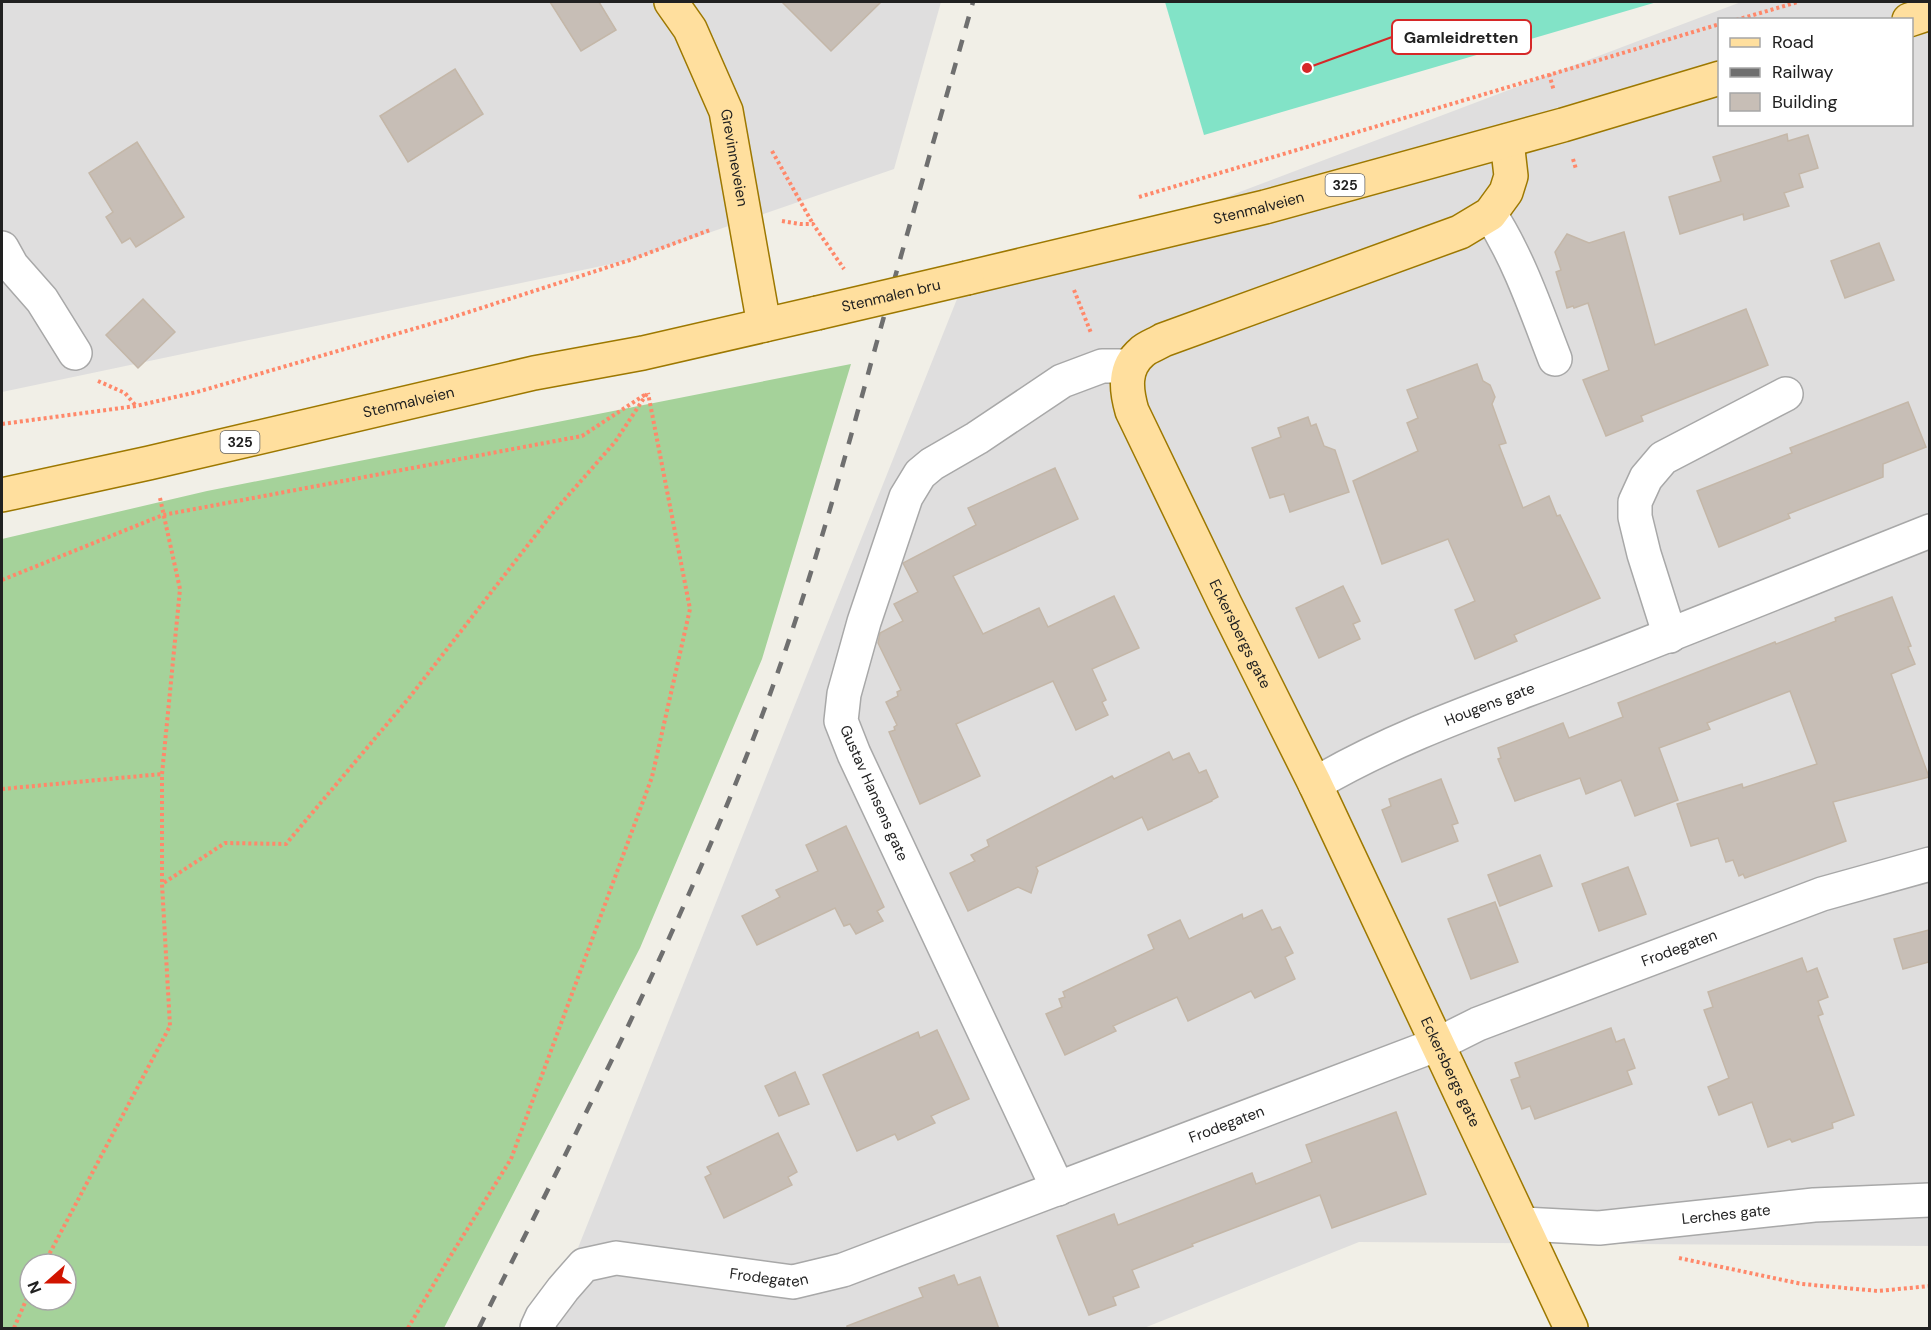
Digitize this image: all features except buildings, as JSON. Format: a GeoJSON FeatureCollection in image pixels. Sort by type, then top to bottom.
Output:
{"type":"FeatureCollection","features":[{"type":"Feature","properties":{"kind":"main road","name":"Grevinneveien"},"geometry":{"type":"LineString","coordinates":[[671,2],[690,29],[726,111],[764,325]]}},
{"type":"Feature","properties":{"kind":"main road"},"geometry":{"type":"LineString","coordinates":[[1913,19],[1929,13]]}},
{"type":"Feature","properties":{"kind":"main road","name":"Stenmalveien"},"geometry":{"type":"LineString","coordinates":[[967,278],[1265,207],[1508,141],[1718,78]]}},
{"type":"Feature","properties":{"kind":"main road"},"geometry":{"type":"LineString","coordinates":[[1130,366],[1142,351],[1163,340],[1460,232],[1490,214],[1506,192],[1511,176],[1508,141]]}},
{"type":"Feature","properties":{"kind":"main road","name":"Stenmalen bru"},"geometry":{"type":"LineString","coordinates":[[817,313],[967,278]]}},
{"type":"Feature","properties":{"kind":"main road","name":"Stenmalveien"},"geometry":{"type":"LineString","coordinates":[[2,495],[148,464],[534,373],[643,353],[817,313]]}},
{"type":"Feature","properties":{"kind":"main road","name":"Eckersbergs gate"},"geometry":{"type":"LineString","coordinates":[[1130,366],[1126,391],[1132,411],[1315,784],[1571,1329]]}},
{"type":"Feature","properties":{"kind":"street"},"geometry":{"type":"LineString","coordinates":[[1490,214],[1505,236],[1520,268],[1555,359]]}},
{"type":"Feature","properties":{"kind":"street"},"geometry":{"type":"LineString","coordinates":[[2,248],[12,266],[42,300],[75,353]]}},
{"type":"Feature","properties":{"kind":"street","name":"Gustav Hansens gate"},"geometry":{"type":"LineString","coordinates":[[1058,1189],[854,754],[841,721],[843,694],[864,622],[906,497],[920,474],[1062,381],[1101,366],[1130,366]]}},
{"type":"Feature","properties":{"kind":"street"},"geometry":{"type":"LineString","coordinates":[[1670,636],[1644,554],[1635,517],[1635,502],[1646,478],[1663,458],[1786,394]]}},
{"type":"Feature","properties":{"kind":"street","name":"Hougens gate"},"geometry":{"type":"LineString","coordinates":[[1315,784],[1351,763],[1458,717],[1670,636],[1929,531]]}},
{"type":"Feature","properties":{"kind":"street","name":"Frodegaten"},"geometry":{"type":"LineString","coordinates":[[537,1329],[542,1317],[562,1289],[584,1264],[616,1258],[794,1282],[843,1270],[1438,1044],[1478,1024],[1822,894],[1929,864]]}},
{"type":"Feature","properties":{"kind":"street","name":"Lerches gate"},"geometry":{"type":"LineString","coordinates":[[1522,1224],[1599,1228],[1814,1205],[1929,1200]]}},
{"type":"Feature","properties":{"kind":"path"},"geometry":{"type":"LineString","coordinates":[[1743,18],[1798,2]]}},
{"type":"Feature","properties":{"kind":"path"},"geometry":{"type":"LineString","coordinates":[[1137,197],[1718,24]]}},
{"type":"Feature","properties":{"kind":"path"},"geometry":{"type":"LineString","coordinates":[[770,148],[813,224],[844,269]]}},
{"type":"Feature","properties":{"kind":"path"},"geometry":{"type":"LineString","coordinates":[[777,220],[813,224]]}},
{"type":"Feature","properties":{"kind":"path"},"geometry":{"type":"LineString","coordinates":[[2,424],[136,406],[197,392],[444,320],[630,260],[716,228]]}},
{"type":"Feature","properties":{"kind":"path"},"geometry":{"type":"LineString","coordinates":[[1073,286],[1093,337]]}},
{"type":"Feature","properties":{"kind":"path"},"geometry":{"type":"LineString","coordinates":[[75,353],[92,378],[125,393],[136,406]]}},
{"type":"Feature","properties":{"kind":"path"},"geometry":{"type":"LineString","coordinates":[[408,1329],[447,1260],[511,1159],[652,777],[690,609],[648,392],[643,353]]}},
{"type":"Feature","properties":{"kind":"path"},"geometry":{"type":"LineString","coordinates":[[2,580],[164,515],[582,436],[648,392]]}},
{"type":"Feature","properties":{"kind":"path"},"geometry":{"type":"LineString","coordinates":[[162,884],[225,843],[286,844],[409,698],[552,514],[615,442],[648,392]]}},
{"type":"Feature","properties":{"kind":"path"},"geometry":{"type":"LineString","coordinates":[[50,1252],[170,1026],[162,884],[162,774],[180,589],[158,492]]}},
{"type":"Feature","properties":{"kind":"path"},"geometry":{"type":"LineString","coordinates":[[2,789],[162,774]]}},
{"type":"Feature","properties":{"kind":"path"},"geometry":{"type":"LineString","coordinates":[[1672,1255],[1802,1284],[1878,1291],[1929,1286]]}},
{"type":"Feature","properties":{"kind":"path"},"geometry":{"type":"LineString","coordinates":[[14,1329],[21,1312]]}},
{"type":"Feature","properties":{"kind":"shaded area"},"geometry":{"type":"Polygon","coordinates":[[[2,2],[941,2],[894,169],[630,260],[2,392],[2,2]]]}},
{"type":"Feature","properties":{"kind":"shaded area"},"geometry":{"type":"Polygon","coordinates":[[[1741,2],[1929,2],[1929,1246],[1359,1242],[1144,1328],[546,1328],[957,299],[1741,2]]]}},
{"type":"Feature","properties":{"kind":"green space"},"geometry":{"type":"Polygon","coordinates":[[[1165,2],[1657,2],[1204,135],[1165,2]]]}},
{"type":"Feature","properties":{"kind":"green space"},"geometry":{"type":"Polygon","coordinates":[[[851,364],[762,659],[640,948],[444,1328],[2,1328],[2,539],[207,491],[851,364]]]}},
{"type":"Feature","properties":{"kind":"railway"},"geometry":{"type":"LineString","coordinates":[[479,1328],[592,1101],[665,947],[732,792],[763,713],[824,530],[973,2]]}},
{"type":"Feature","properties":{"kind":"place","name":"Gamleidretten"},"geometry":{"type":"Point","coordinates":[1307,68]}}]}
